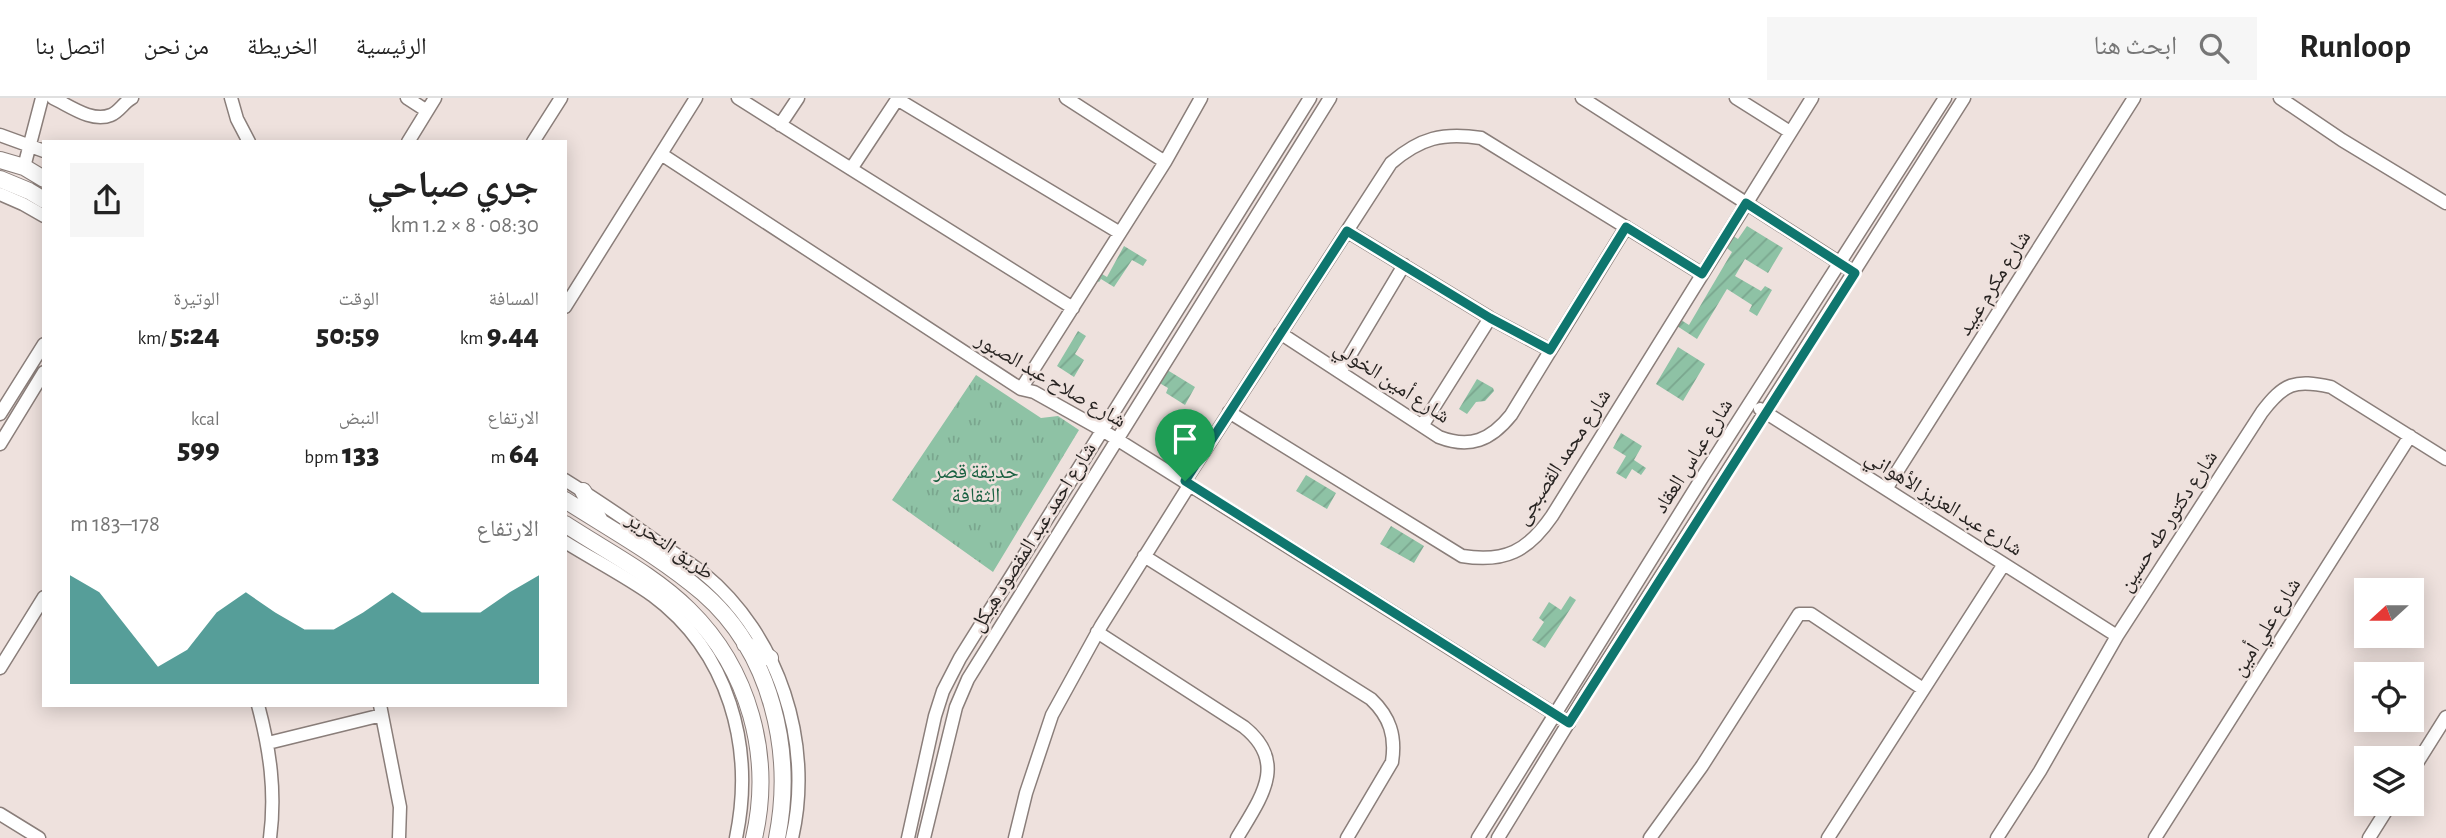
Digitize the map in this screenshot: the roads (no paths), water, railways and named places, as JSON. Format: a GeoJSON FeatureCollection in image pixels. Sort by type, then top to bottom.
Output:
{"type":"FeatureCollection","features":[{"type":"Feature","properties":{"kind":"street"},"geometry":{"type":"LineString","coordinates":[[24,167],[42,98]]}},
{"type":"Feature","properties":{"kind":"street"},"geometry":{"type":"LineString","coordinates":[[54,98],[98,118],[114,114],[124,102],[132,98]]}},
{"type":"Feature","properties":{"kind":"street"},"geometry":{"type":"LineString","coordinates":[[231,98],[237,119],[248,140]]}},
{"type":"Feature","properties":{"kind":"street"},"geometry":{"type":"LineString","coordinates":[[407,98],[427,111]]}},
{"type":"Feature","properties":{"kind":"street"},"geometry":{"type":"LineString","coordinates":[[409,140],[435,98]]}},
{"type":"Feature","properties":{"kind":"street"},"geometry":{"type":"LineString","coordinates":[[534,140],[561,98]]}},
{"type":"Feature","properties":{"kind":"street"},"geometry":{"type":"LineString","coordinates":[[567,304],[696,98]]}},
{"type":"Feature","properties":{"kind":"street"},"geometry":{"type":"LineString","coordinates":[[738,98],[1073,308]]}},
{"type":"Feature","properties":{"kind":"street"},"geometry":{"type":"LineString","coordinates":[[780,125],[798,98]]}},
{"type":"Feature","properties":{"kind":"street"},"geometry":{"type":"LineString","coordinates":[[1066,98],[1165,162]]}},
{"type":"Feature","properties":{"kind":"street"},"geometry":{"type":"LineString","coordinates":[[1021,389],[1165,162],[1201,98]]}},
{"type":"Feature","properties":{"kind":"street","name":"شارع احمد عبد المقصود هيكل"},"geometry":{"type":"LineString","coordinates":[[908,838],[935,716],[943,691],[960,658],[1310,98]]}},
{"type":"Feature","properties":{"kind":"street","name":"شارع احمد عبد المقصود هيكل"},"geometry":{"type":"LineString","coordinates":[[924,838],[956,707],[976,666],[1330,98]]}},
{"type":"Feature","properties":{"kind":"street"},"geometry":{"type":"LineString","coordinates":[[1582,98],[1855,273]]}},
{"type":"Feature","properties":{"kind":"street"},"geometry":{"type":"LineString","coordinates":[[1736,98],[1790,132]]}},
{"type":"Feature","properties":{"kind":"street","name":"شارع محمد القصبجى"},"geometry":{"type":"LineString","coordinates":[[1228,412],[1462,556],[1492,559],[1521,549],[1539,535],[1812,98]]}},
{"type":"Feature","properties":{"kind":"street","name":"شارع عباس العقاد"},"geometry":{"type":"LineString","coordinates":[[1478,838],[1750,402],[1945,98]]}},
{"type":"Feature","properties":{"kind":"street","name":"شارع عباس العقاد"},"geometry":{"type":"LineString","coordinates":[[1498,838],[1964,98]]}},
{"type":"Feature","properties":{"kind":"street","name":"شارع مكرم عبيد"},"geometry":{"type":"LineString","coordinates":[[1886,489],[2134,98]]}},
{"type":"Feature","properties":{"kind":"street"},"geometry":{"type":"LineString","coordinates":[[2280,98],[2342,140],[2446,203]]}},
{"type":"Feature","properties":{"kind":"street"},"geometry":{"type":"LineString","coordinates":[[851,169],[897,99],[1120,233]]}},
{"type":"Feature","properties":{"kind":"street"},"geometry":{"type":"LineString","coordinates":[[1015,838],[1026,793],[1052,715],[1097,632],[1228,412],[1391,163],[1405,151],[1440,136],[1458,134],[1481,138],[1702,274]]}},
{"type":"Feature","properties":{"kind":"street"},"geometry":{"type":"LineString","coordinates":[[0,135],[42,150]]}},
{"type":"Feature","properties":{"kind":"street","name":"شارع صلاح عبد الصبور"},"geometry":{"type":"LineString","coordinates":[[661,154],[1021,389],[1034,392],[1102,430],[1569,723]]}},
{"type":"Feature","properties":{"kind":"street"},"geometry":{"type":"LineString","coordinates":[[0,160],[24,167],[42,178]]}},
{"type":"Feature","properties":{"kind":"street"},"geometry":{"type":"LineString","coordinates":[[0,180],[42,199]]}},
{"type":"Feature","properties":{"kind":"street"},"geometry":{"type":"LineString","coordinates":[[0,194],[42,215]]}},
{"type":"Feature","properties":{"kind":"street","name":"شارع أمين الخولي"},"geometry":{"type":"LineString","coordinates":[[1280,333],[1439,437],[1457,442],[1478,441],[1499,429],[1511,415],[1626,227]]}},
{"type":"Feature","properties":{"kind":"street"},"geometry":{"type":"LineString","coordinates":[[1347,231],[1490,318],[1550,350]]}},
{"type":"Feature","properties":{"kind":"street"},"geometry":{"type":"LineString","coordinates":[[1340,372],[1404,265]]}},
{"type":"Feature","properties":{"kind":"street"},"geometry":{"type":"LineString","coordinates":[[1422,426],[1490,318]]}},
{"type":"Feature","properties":{"kind":"street"},"geometry":{"type":"LineString","coordinates":[[0,414],[42,347]]}},
{"type":"Feature","properties":{"kind":"street"},"geometry":{"type":"LineString","coordinates":[[32,363],[42,370]]}},
{"type":"Feature","properties":{"kind":"street"},"geometry":{"type":"LineString","coordinates":[[0,444],[42,375]]}},
{"type":"Feature","properties":{"kind":"street","name":"شارع دكتور طه حسين"},"geometry":{"type":"LineString","coordinates":[[1997,838],[2040,771],[2118,636],[2276,393],[2294,385],[2312,383],[2331,387],[2446,459]]}},
{"type":"Feature","properties":{"kind":"street","name":"شارع عبد العزيز الأهواني"},"geometry":{"type":"LineString","coordinates":[[1750,402],[2118,636]]}},
{"type":"Feature","properties":{"kind":"street","name":"شارع علي أمين"},"geometry":{"type":"LineString","coordinates":[[2155,838],[2410,436]]}},
{"type":"Feature","properties":{"kind":"street"},"geometry":{"type":"LineString","coordinates":[[567,481],[703,573],[752,628],[770,658],[785,693],[796,746],[798,788],[792,838]]}},
{"type":"Feature","properties":{"kind":"street"},"geometry":{"type":"LineString","coordinates":[[583,491],[601,523]]}},
{"type":"Feature","properties":{"kind":"street","name":"طريق التحرير"},"geometry":{"type":"LineString","coordinates":[[567,501],[668,566],[705,595],[736,630],[760,671],[776,715],[784,761],[783,808],[777,838]]}},
{"type":"Feature","properties":{"kind":"street","name":"طريق التحرير"},"geometry":{"type":"LineString","coordinates":[[567,525],[656,583],[689,610],[716,642],[738,679],[753,719],[761,761],[760,804],[754,838]]}},
{"type":"Feature","properties":{"kind":"street"},"geometry":{"type":"LineString","coordinates":[[567,543],[652,596],[681,621],[705,652],[737,722],[743,760],[743,799],[736,838]]}},
{"type":"Feature","properties":{"kind":"street"},"geometry":{"type":"LineString","coordinates":[[1144,556],[1371,699],[1389,720],[1393,734],[1392,762],[1347,838]]}},
{"type":"Feature","properties":{"kind":"street"},"geometry":{"type":"LineString","coordinates":[[1828,838],[2004,564]]}},
{"type":"Feature","properties":{"kind":"street"},"geometry":{"type":"LineString","coordinates":[[0,668],[42,600]]}},
{"type":"Feature","properties":{"kind":"street"},"geometry":{"type":"LineString","coordinates":[[1650,838],[1698,772],[1799,614],[1811,614],[1923,690]]}},
{"type":"Feature","properties":{"kind":"street"},"geometry":{"type":"LineString","coordinates":[[1097,632],[1244,727],[1259,742],[1267,763],[1267,783],[1237,838]]}},
{"type":"Feature","properties":{"kind":"street"},"geometry":{"type":"LineString","coordinates":[[743,642],[770,658]]}},
{"type":"Feature","properties":{"kind":"street"},"geometry":{"type":"LineString","coordinates":[[960,658],[976,666]]}},
{"type":"Feature","properties":{"kind":"street"},"geometry":{"type":"LineString","coordinates":[[259,707],[268,743],[274,807],[270,838]]}},
{"type":"Feature","properties":{"kind":"street"},"geometry":{"type":"LineString","coordinates":[[268,743],[381,710],[400,807],[399,838]]}},
{"type":"Feature","properties":{"kind":"street"},"geometry":{"type":"LineString","coordinates":[[2424,752],[2446,716]]}},
{"type":"Feature","properties":{"kind":"street"},"geometry":{"type":"LineString","coordinates":[[0,814],[39,838]]}},
{"type":"Feature","properties":{"kind":"street"},"geometry":{"type":"LineString","coordinates":[[2369,838],[2383,816]]}},
{"type":"Feature","properties":{"kind":"park label","name":"حديقة قصر الثقافة"},"geometry":{"type":"Point","coordinates":[976,483]}}]}
